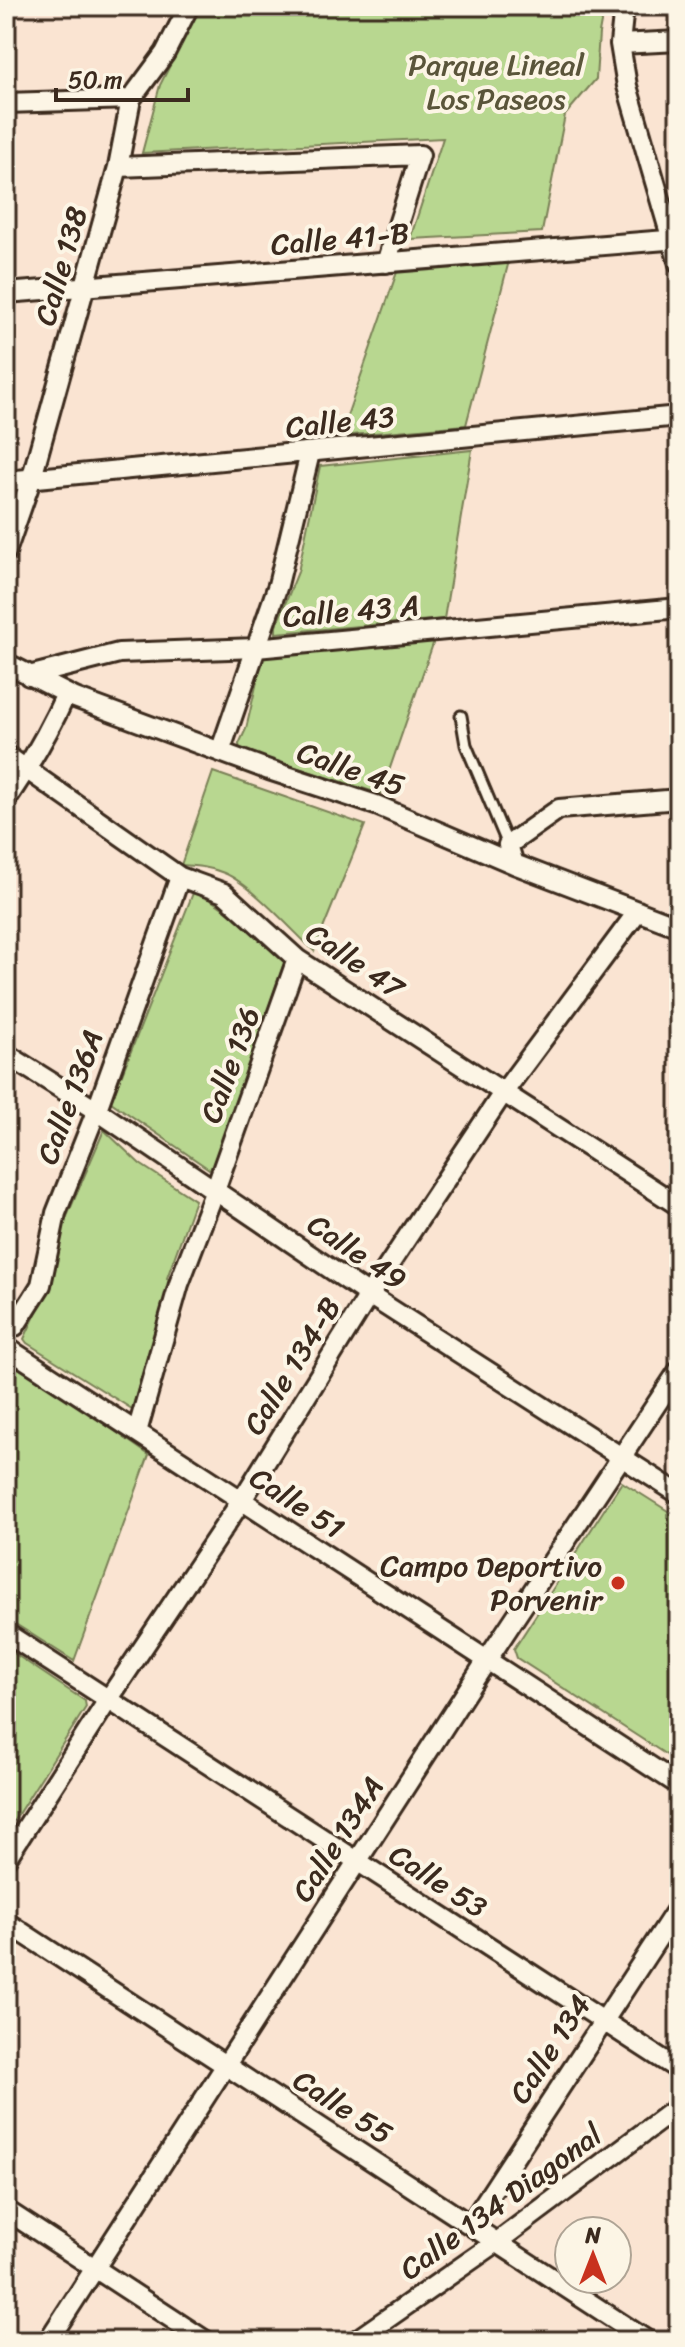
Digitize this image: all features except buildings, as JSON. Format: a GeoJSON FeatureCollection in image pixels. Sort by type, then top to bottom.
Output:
{"type":"FeatureCollection","features":[{"type":"Feature","properties":{"kind":"street","name":"Calle 138"},"geometry":{"type":"LineString","coordinates":[[6,552],[31,480],[118,167],[131,99],[165,53],[189,6]]}},
{"type":"Feature","properties":{"kind":"street"},"geometry":{"type":"LineString","coordinates":[[624,6],[620,44],[627,86],[676,239],[679,264]]}},
{"type":"Feature","properties":{"kind":"street"},"geometry":{"type":"LineString","coordinates":[[620,44],[679,41]]}},
{"type":"Feature","properties":{"kind":"street"},"geometry":{"type":"LineString","coordinates":[[6,103],[131,99]]}},
{"type":"Feature","properties":{"kind":"street"},"geometry":{"type":"LineString","coordinates":[[118,167],[420,155],[386,263]]}},
{"type":"Feature","properties":{"kind":"street","name":"Calle 41-B"},"geometry":{"type":"LineString","coordinates":[[6,293],[676,239]]}},
{"type":"Feature","properties":{"kind":"street","name":"Calle 43"},"geometry":{"type":"LineString","coordinates":[[6,481],[679,416]]}},
{"type":"Feature","properties":{"kind":"street"},"geometry":{"type":"LineString","coordinates":[[220,752],[278,585],[310,453]]}},
{"type":"Feature","properties":{"kind":"street","name":"Calle 43 A"},"geometry":{"type":"LineString","coordinates":[[29,676],[119,653],[256,648],[679,608]]}},
{"type":"Feature","properties":{"kind":"street","name":"Calle 45"},"geometry":{"type":"LineString","coordinates":[[6,663],[66,694],[220,752],[376,805],[514,864],[679,927]]}},
{"type":"Feature","properties":{"kind":"street"},"geometry":{"type":"LineString","coordinates":[[6,800],[28,768],[66,694]]}},
{"type":"Feature","properties":{"kind":"street","name":"Calle 47"},"geometry":{"type":"LineString","coordinates":[[6,755],[180,877],[224,893],[297,959],[679,1206]]}},
{"type":"Feature","properties":{"kind":"street"},"geometry":{"type":"LineString","coordinates":[[514,864],[508,845],[559,809],[679,799]]}},
{"type":"Feature","properties":{"kind":"street","name":"Calle 136A"},"geometry":{"type":"LineString","coordinates":[[6,1331],[15,1326],[41,1285],[56,1213],[96,1112],[180,877]]}},
{"type":"Feature","properties":{"kind":"street","name":"Calle 134-B"},"geometry":{"type":"LineString","coordinates":[[6,1859],[242,1500],[369,1295],[503,1093],[638,911]]}},
{"type":"Feature","properties":{"kind":"street","name":"Calle 136"},"geometry":{"type":"LineString","coordinates":[[137,1432],[179,1284],[297,959]]}},
{"type":"Feature","properties":{"kind":"street","name":"Calle 49"},"geometry":{"type":"LineString","coordinates":[[6,1054],[105,1116],[369,1295],[679,1494]]}},
{"type":"Feature","properties":{"kind":"street","name":"Calle 51"},"geometry":{"type":"LineString","coordinates":[[6,1347],[679,1785]]}},
{"type":"Feature","properties":{"kind":"street","name":"Calle 134A"},"geometry":{"type":"LineString","coordinates":[[48,2341],[487,1660],[679,1370]]}},
{"type":"Feature","properties":{"kind":"street","name":"Calle 53"},"geometry":{"type":"LineString","coordinates":[[6,1633],[679,2070]]}},
{"type":"Feature","properties":{"kind":"street","name":"Calle 134"},"geometry":{"type":"LineString","coordinates":[[470,2225],[679,1906]]}},
{"type":"Feature","properties":{"kind":"street","name":"Calle 55"},"geometry":{"type":"LineString","coordinates":[[6,1922],[648,2341]]}},
{"type":"Feature","properties":{"kind":"street","name":"Calle 134 Diagonal"},"geometry":{"type":"LineString","coordinates":[[355,2341],[497,2242],[679,2106]]}},
{"type":"Feature","properties":{"kind":"street"},"geometry":{"type":"LineString","coordinates":[[6,2210],[206,2341]]}},
{"type":"Feature","properties":{"kind":"lane"},"geometry":{"type":"LineString","coordinates":[[461,716],[466,745],[508,845]]}},
{"type":"Feature","properties":{"kind":"green space","name":"Parque Lineal Los Paseos"},"geometry":{"type":"Polygon","coordinates":[[[200,6],[604,6],[596,79],[565,115],[542,232],[412,239],[443,138],[142,153],[160,85],[200,6]]]}},
{"type":"Feature","properties":{"kind":"green space"},"geometry":{"type":"Polygon","coordinates":[[[509,261],[466,425],[340,436],[397,272],[509,261]]]}},
{"type":"Feature","properties":{"kind":"green space"},"geometry":{"type":"Polygon","coordinates":[[[472,450],[444,619],[276,633],[298,572],[320,466],[472,450]]]}},
{"type":"Feature","properties":{"kind":"green space"},"geometry":{"type":"Polygon","coordinates":[[[434,641],[381,794],[240,752],[239,744],[246,729],[265,657],[434,641]]]}},
{"type":"Feature","properties":{"kind":"green space"},"geometry":{"type":"Polygon","coordinates":[[[213,772],[365,825],[314,951],[259,897],[235,879],[213,869],[181,865],[213,772]]]}},
{"type":"Feature","properties":{"kind":"green space"},"geometry":{"type":"Polygon","coordinates":[[[193,893],[227,911],[285,960],[214,1165],[209,1169],[111,1102],[193,893]]]}},
{"type":"Feature","properties":{"kind":"green space"},"geometry":{"type":"Polygon","coordinates":[[[104,1130],[140,1164],[195,1200],[167,1278],[170,1280],[132,1409],[24,1339],[49,1286],[65,1221],[104,1130]]]}},
{"type":"Feature","properties":{"kind":"green space"},"geometry":{"type":"Polygon","coordinates":[[[6,1355],[149,1455],[74,1661],[6,1618],[6,1355]]]}},
{"type":"Feature","properties":{"kind":"green space","name":"Campo Deportivo Porvenir"},"geometry":{"type":"Polygon","coordinates":[[[622,1482],[679,1518],[679,1763],[517,1658],[514,1649],[622,1482]]]}},
{"type":"Feature","properties":{"kind":"green space"},"geometry":{"type":"Polygon","coordinates":[[[6,1648],[85,1701],[86,1707],[6,1833],[6,1648]]]}},
{"type":"Feature","properties":{"kind":"place","name":"Campo Deportivo Porvenir"},"geometry":{"type":"Point","coordinates":[618,1583]}}]}
